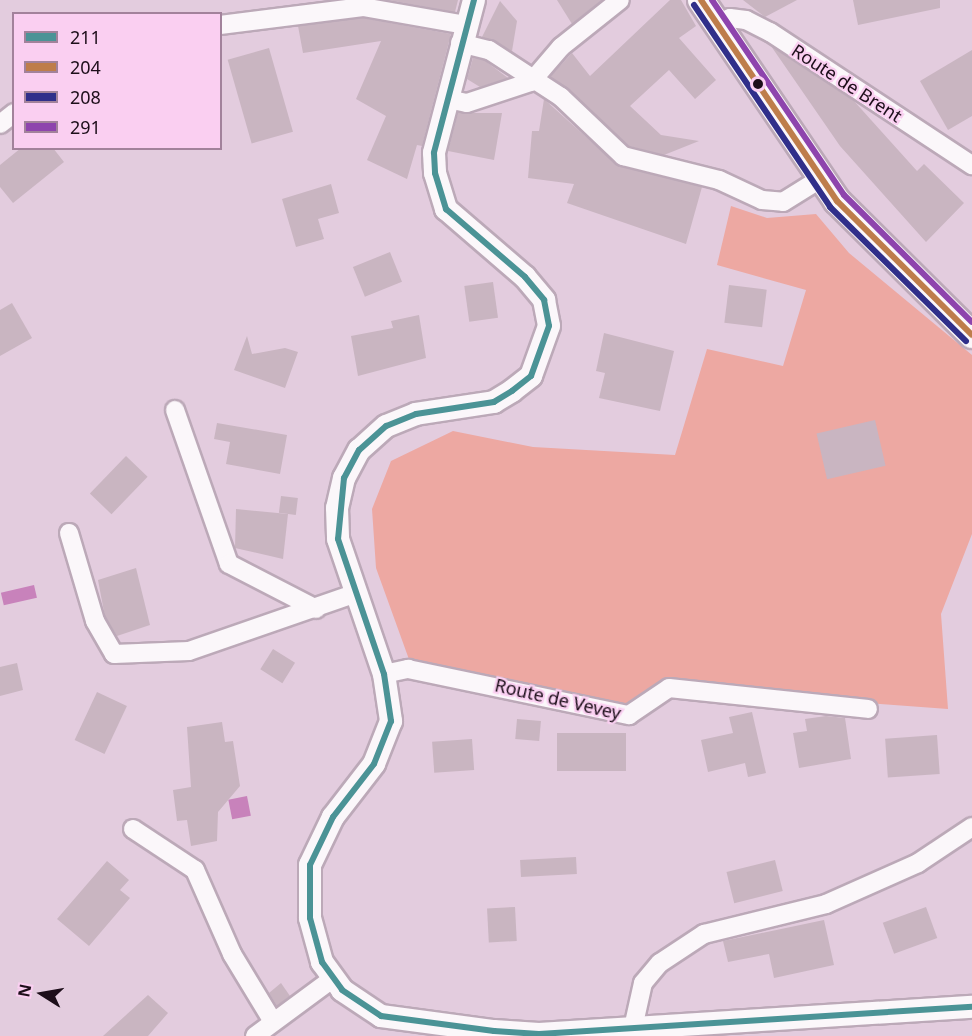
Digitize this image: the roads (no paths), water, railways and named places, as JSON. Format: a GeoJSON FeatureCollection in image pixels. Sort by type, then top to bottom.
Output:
{"type":"FeatureCollection","features":[{"type":"Feature","properties":{"kind":"main road"},"geometry":{"type":"LineString","coordinates":[[701,0],[820,179],[894,263],[972,334]]}},
{"type":"Feature","properties":{"kind":"street"},"geometry":{"type":"LineString","coordinates":[[474,0],[463,34],[434,153],[446,209],[525,277],[544,300],[549,326],[531,376],[512,391],[494,402],[402,418],[359,450],[337,508],[338,539],[354,594],[384,674],[391,721],[385,744],[317,844],[306,886],[315,943],[332,979],[356,1001],[393,1019],[539,1034],[972,1007]]}},
{"type":"Feature","properties":{"kind":"street"},"geometry":{"type":"LineString","coordinates":[[448,99],[467,103],[531,82],[561,47],[621,0]]}},
{"type":"Feature","properties":{"kind":"street"},"geometry":{"type":"LineString","coordinates":[[222,25],[363,7],[463,34],[489,50],[531,82],[561,97],[623,156],[648,165],[719,180],[762,201],[783,202],[820,179]]}},
{"type":"Feature","properties":{"kind":"street","name":"Route de Brent"},"geometry":{"type":"LineString","coordinates":[[717,24],[738,19],[770,32],[972,165]]}},
{"type":"Feature","properties":{"kind":"street"},"geometry":{"type":"LineString","coordinates":[[0,124],[12,115]]}},
{"type":"Feature","properties":{"kind":"street"},"geometry":{"type":"LineString","coordinates":[[175,410],[229,564],[316,609]]}},
{"type":"Feature","properties":{"kind":"street"},"geometry":{"type":"LineString","coordinates":[[69,533],[94,621],[114,654],[189,651],[354,594]]}},
{"type":"Feature","properties":{"kind":"street","name":"Route de Vevey"},"geometry":{"type":"LineString","coordinates":[[384,674],[408,669],[629,715],[669,688],[868,709]]}},
{"type":"Feature","properties":{"kind":"street"},"geometry":{"type":"LineString","coordinates":[[633,1028],[644,982],[660,963],[704,934],[826,904],[918,863],[972,827]]}},
{"type":"Feature","properties":{"kind":"street"},"geometry":{"type":"LineString","coordinates":[[134,829],[195,870],[232,954],[272,1020]]}},
{"type":"Feature","properties":{"kind":"street"},"geometry":{"type":"LineString","coordinates":[[255,1036],[272,1020],[332,979]]}}]}
